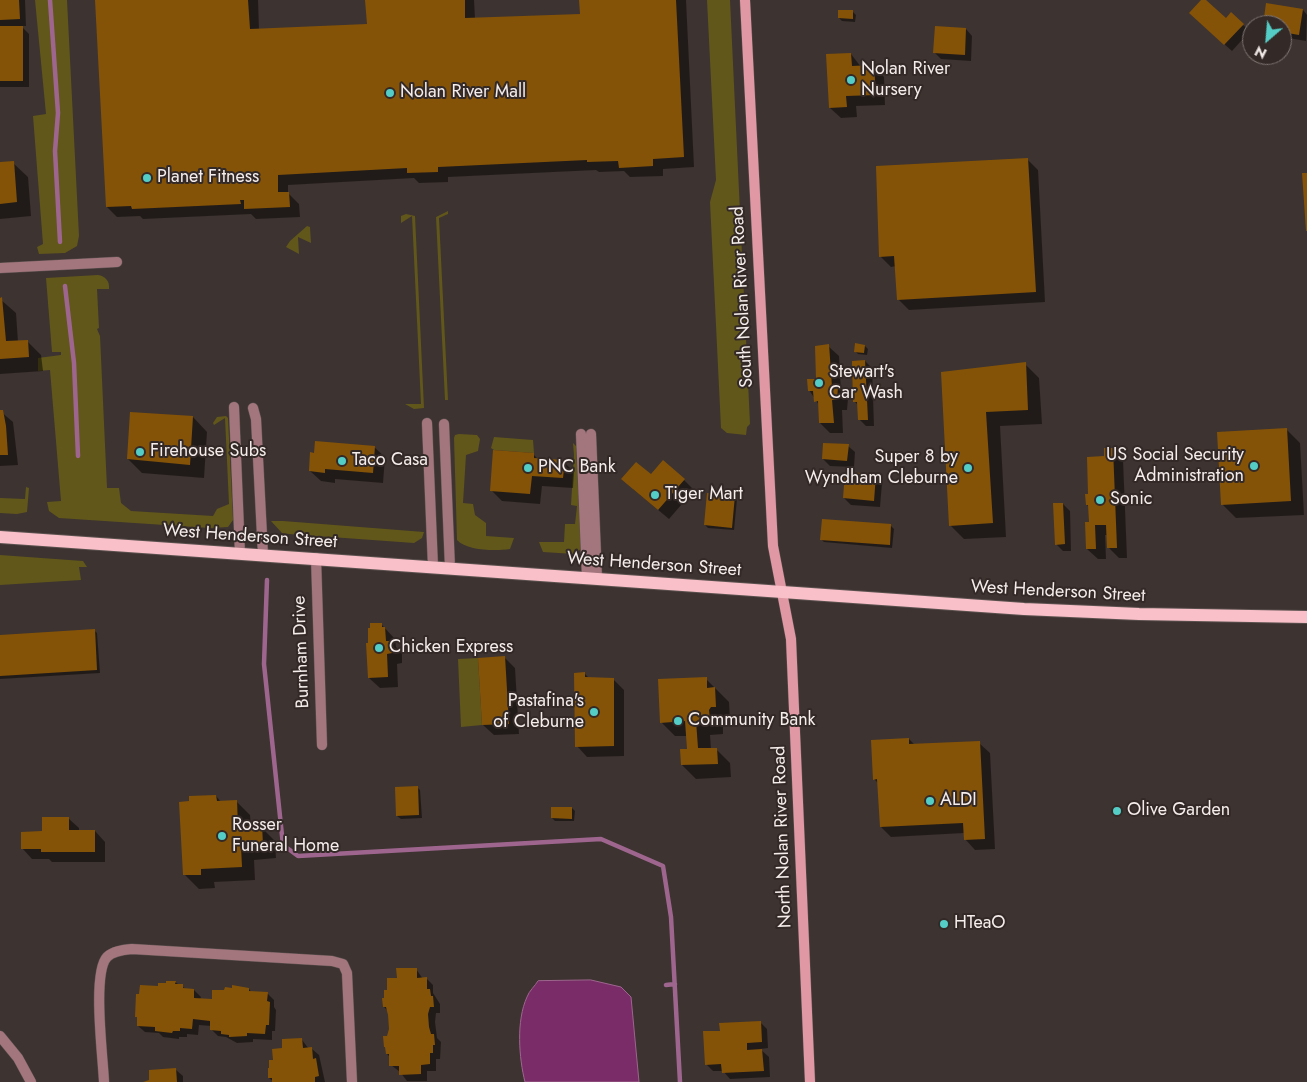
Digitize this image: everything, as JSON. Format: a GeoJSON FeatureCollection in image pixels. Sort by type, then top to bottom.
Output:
{"type":"FeatureCollection","features":[{"type":"Feature","properties":{"kind":"main road","name":"South Nolan River Road"},"geometry":{"type":"LineString","coordinates":[[745,0],[773,546],[782,591]]}},
{"type":"Feature","properties":{"kind":"main road","name":"West Henderson Street"},"geometry":{"type":"LineString","coordinates":[[0,537],[1024,609],[1139,614],[1307,617]]}},
{"type":"Feature","properties":{"kind":"main road","name":"North Nolan River Road"},"geometry":{"type":"LineString","coordinates":[[782,591],[791,639],[810,1082]]}},
{"type":"Feature","properties":{"kind":"street"},"geometry":{"type":"LineString","coordinates":[[0,268],[117,262]]}},
{"type":"Feature","properties":{"kind":"street"},"geometry":{"type":"LineString","coordinates":[[234,407],[242,538],[240,554]]}},
{"type":"Feature","properties":{"kind":"street"},"geometry":{"type":"LineString","coordinates":[[253,408],[256,419],[263,555]]}},
{"type":"Feature","properties":{"kind":"street"},"geometry":{"type":"LineString","coordinates":[[427,423],[433,567]]}},
{"type":"Feature","properties":{"kind":"street"},"geometry":{"type":"LineString","coordinates":[[444,424],[450,568]]}},
{"type":"Feature","properties":{"kind":"street"},"geometry":{"type":"LineString","coordinates":[[586,434],[592,578]]}},
{"type":"Feature","properties":{"kind":"street","name":"Burnham Drive"},"geometry":{"type":"LineString","coordinates":[[316,558],[322,745]]}},
{"type":"Feature","properties":{"kind":"street"},"geometry":{"type":"LineString","coordinates":[[104,1082],[99,972],[108,955],[116,951],[132,949],[332,961],[343,964],[347,972],[352,1082]]}},
{"type":"Feature","properties":{"kind":"street"},"geometry":{"type":"LineString","coordinates":[[0,1036],[18,1058],[31,1082]]}},
{"type":"Feature","properties":{"kind":"shaded area"},"geometry":{"type":"Polygon","coordinates":[[[35,0],[67,0],[79,236],[77,246],[65,253],[39,254],[37,247],[43,244],[33,116],[46,114],[35,0]]]}},
{"type":"Feature","properties":{"kind":"shaded area"},"geometry":{"type":"Polygon","coordinates":[[[707,0],[730,0],[750,424],[747,427],[746,435],[727,433],[721,428],[710,202],[716,180],[707,0]]]}},
{"type":"Feature","properties":{"kind":"shaded area"},"geometry":{"type":"Polygon","coordinates":[[[448,211],[448,214],[439,218],[448,400],[445,400],[436,217],[448,211]]]}},
{"type":"Feature","properties":{"kind":"shaded area"},"geometry":{"type":"Polygon","coordinates":[[[406,214],[415,216],[424,408],[414,409],[405,404],[421,404],[412,216],[401,223],[401,216],[406,214]]]}},
{"type":"Feature","properties":{"kind":"shaded area"},"geometry":{"type":"Polygon","coordinates":[[[307,226],[310,227],[311,243],[298,237],[299,254],[286,247],[290,241],[307,226]]]}},
{"type":"Feature","properties":{"kind":"shaded area"},"geometry":{"type":"Polygon","coordinates":[[[103,276],[109,284],[109,289],[97,289],[99,328],[97,329],[100,336],[107,488],[119,488],[121,503],[131,511],[213,516],[217,509],[229,504],[225,418],[214,425],[213,423],[217,417],[226,416],[228,418],[233,520],[228,527],[210,528],[59,518],[49,511],[47,502],[61,501],[50,370],[38,371],[38,358],[61,355],[61,352],[52,352],[46,278],[103,276]]]}},
{"type":"Feature","properties":{"kind":"shaded area"},"geometry":{"type":"Polygon","coordinates":[[[455,435],[477,435],[480,439],[478,451],[466,455],[463,503],[473,504],[475,515],[486,523],[486,536],[514,538],[510,549],[490,550],[474,548],[457,540],[454,438],[455,435]]]}},
{"type":"Feature","properties":{"kind":"shaded area"},"geometry":{"type":"Polygon","coordinates":[[[494,437],[533,440],[534,453],[494,450],[491,448],[494,437]]]}},
{"type":"Feature","properties":{"kind":"shaded area"},"geometry":{"type":"Polygon","coordinates":[[[573,443],[576,446],[581,549],[574,554],[543,552],[539,542],[564,542],[565,524],[575,524],[577,506],[571,505],[573,443]]]}},
{"type":"Feature","properties":{"kind":"shaded area"},"geometry":{"type":"Polygon","coordinates":[[[26,487],[29,488],[27,512],[17,514],[0,513],[0,498],[25,499],[26,487]]]}},
{"type":"Feature","properties":{"kind":"shaded area"},"geometry":{"type":"Polygon","coordinates":[[[271,521],[424,532],[422,538],[414,543],[282,533],[271,521]]]}},
{"type":"Feature","properties":{"kind":"shaded area"},"geometry":{"type":"Polygon","coordinates":[[[0,555],[83,561],[87,567],[79,567],[81,580],[0,585],[0,555]]]}},
{"type":"Feature","properties":{"kind":"shaded area"},"geometry":{"type":"Polygon","coordinates":[[[478,658],[482,725],[461,727],[458,659],[478,658]]]}},
{"type":"Feature","properties":{"kind":"shaded area"},"geometry":{"type":"Polygon","coordinates":[[[591,980],[621,987],[631,997],[639,1082],[525,1082],[521,1062],[520,1028],[521,1017],[529,993],[538,981],[591,980]]]}},
{"type":"Feature","properties":{"kind":"building"},"geometry":{"type":"Polygon","coordinates":[[[0,0],[19,0],[20,19],[0,20],[0,0]]]}},
{"type":"Feature","properties":{"kind":"building","name":"Nolan River Mall"},"geometry":{"type":"Polygon","coordinates":[[[95,0],[248,0],[250,29],[367,24],[365,0],[465,0],[465,18],[580,14],[579,0],[676,0],[684,157],[653,159],[653,166],[619,168],[618,161],[587,162],[587,160],[438,167],[438,172],[407,173],[407,168],[278,175],[278,192],[289,192],[290,207],[244,209],[244,200],[240,200],[241,204],[132,209],[131,206],[106,207],[95,0]]]}},
{"type":"Feature","properties":{"kind":"building"},"geometry":{"type":"Polygon","coordinates":[[[1201,0],[1206,0],[1226,18],[1231,12],[1242,22],[1242,26],[1224,45],[1189,13],[1201,0]]]}},
{"type":"Feature","properties":{"kind":"building"},"geometry":{"type":"Polygon","coordinates":[[[1266,3],[1303,9],[1299,35],[1292,34],[1292,15],[1264,15],[1266,3]]]}},
{"type":"Feature","properties":{"kind":"building"},"geometry":{"type":"Polygon","coordinates":[[[838,10],[853,10],[853,19],[838,18],[838,10]]]}},
{"type":"Feature","properties":{"kind":"building"},"geometry":{"type":"Polygon","coordinates":[[[0,26],[23,26],[23,81],[0,81],[0,26]]]}},
{"type":"Feature","properties":{"kind":"building"},"geometry":{"type":"Polygon","coordinates":[[[935,26],[966,28],[965,55],[933,53],[935,26]]]}},
{"type":"Feature","properties":{"kind":"building","name":"Nolan River Nursery"},"geometry":{"type":"Polygon","coordinates":[[[851,53],[852,66],[874,65],[876,95],[846,96],[847,107],[829,108],[826,54],[851,53]]]}},
{"type":"Feature","properties":{"kind":"building"},"geometry":{"type":"Polygon","coordinates":[[[1028,158],[1036,292],[897,300],[894,256],[879,257],[876,166],[1028,158]]]}},
{"type":"Feature","properties":{"kind":"building"},"geometry":{"type":"Polygon","coordinates":[[[14,161],[17,202],[0,204],[0,162],[14,161]]]}},
{"type":"Feature","properties":{"kind":"building"},"geometry":{"type":"Polygon","coordinates":[[[1302,173],[1307,173],[1307,231],[1306,231],[1302,173]]]}},
{"type":"Feature","properties":{"kind":"building"},"geometry":{"type":"Polygon","coordinates":[[[2,297],[6,341],[28,340],[29,357],[0,359],[0,298],[2,297]]]}},
{"type":"Feature","properties":{"kind":"building"},"geometry":{"type":"Polygon","coordinates":[[[855,343],[865,345],[864,353],[854,352],[855,343]]]}},
{"type":"Feature","properties":{"kind":"building","name":"Stewart's Car Wash"},"geometry":{"type":"Polygon","coordinates":[[[829,344],[832,387],[838,387],[837,400],[832,400],[834,423],[819,423],[818,401],[814,402],[813,391],[808,391],[807,379],[816,379],[815,346],[829,344]]]}},
{"type":"Feature","properties":{"kind":"building"},"geometry":{"type":"Polygon","coordinates":[[[865,360],[868,420],[858,420],[857,402],[853,402],[852,361],[865,360]]]}},
{"type":"Feature","properties":{"kind":"building","name":"Super 8 by Wyndham Cleburne"},"geometry":{"type":"Polygon","coordinates":[[[1026,362],[1028,410],[986,412],[993,523],[949,526],[941,372],[1026,362]]]}},
{"type":"Feature","properties":{"kind":"building"},"geometry":{"type":"Polygon","coordinates":[[[0,410],[3,410],[6,426],[8,455],[0,455],[0,410]]]}},
{"type":"Feature","properties":{"kind":"building"},"geometry":{"type":"Polygon","coordinates":[[[130,412],[193,416],[190,465],[127,459],[130,412]]]}},
{"type":"Feature","properties":{"kind":"building","name":"US Social Security Administration"},"geometry":{"type":"Polygon","coordinates":[[[1287,428],[1291,501],[1221,505],[1217,432],[1287,428]]]}},
{"type":"Feature","properties":{"kind":"building","name":"Taco Casa"},"geometry":{"type":"Polygon","coordinates":[[[315,441],[375,446],[373,473],[325,469],[325,473],[309,471],[310,452],[314,453],[315,441]]]}},
{"type":"Feature","properties":{"kind":"building"},"geometry":{"type":"Polygon","coordinates":[[[823,443],[849,444],[847,461],[822,459],[823,443]]]}},
{"type":"Feature","properties":{"kind":"building","name":"Sonic"},"geometry":{"type":"Polygon","coordinates":[[[1104,448],[1113,448],[1117,548],[1107,548],[1106,525],[1095,525],[1096,549],[1086,549],[1085,522],[1089,522],[1085,494],[1088,494],[1087,457],[1104,456],[1104,448]]]}},
{"type":"Feature","properties":{"kind":"building","name":"PNC Bank"},"geometry":{"type":"Polygon","coordinates":[[[493,450],[534,453],[534,458],[565,460],[563,478],[532,476],[530,494],[490,491],[493,450]]]}},
{"type":"Feature","properties":{"kind":"building","name":"Tiger Mart"},"geometry":{"type":"Polygon","coordinates":[[[663,460],[685,479],[658,510],[621,479],[636,462],[651,474],[663,460]]]}},
{"type":"Feature","properties":{"kind":"building"},"geometry":{"type":"Polygon","coordinates":[[[845,472],[876,474],[874,501],[843,498],[845,472]]]}},
{"type":"Feature","properties":{"kind":"building"},"geometry":{"type":"Polygon","coordinates":[[[707,493],[735,495],[732,528],[704,525],[707,493]]]}},
{"type":"Feature","properties":{"kind":"building"},"geometry":{"type":"Polygon","coordinates":[[[1053,503],[1063,503],[1065,544],[1055,545],[1053,503]]]}},
{"type":"Feature","properties":{"kind":"building"},"geometry":{"type":"Polygon","coordinates":[[[822,519],[891,524],[890,545],[820,540],[822,519]]]}},
{"type":"Feature","properties":{"kind":"building","name":"Chicken Express"},"geometry":{"type":"Polygon","coordinates":[[[370,623],[382,623],[382,627],[385,627],[386,641],[392,641],[392,653],[387,654],[388,677],[368,678],[366,643],[368,643],[370,623]]]}},
{"type":"Feature","properties":{"kind":"building"},"geometry":{"type":"Polygon","coordinates":[[[95,629],[97,670],[0,676],[0,635],[95,629]]]}},
{"type":"Feature","properties":{"kind":"building"},"geometry":{"type":"Polygon","coordinates":[[[505,656],[509,724],[482,725],[478,658],[505,656]]]}},
{"type":"Feature","properties":{"kind":"building","name":"Pastafina's of Cleburne"},"geometry":{"type":"Polygon","coordinates":[[[585,672],[585,677],[614,678],[614,746],[575,747],[574,673],[585,672]]]}},
{"type":"Feature","properties":{"kind":"building","name":"Community Bank"},"geometry":{"type":"Polygon","coordinates":[[[707,677],[707,688],[715,687],[716,707],[711,707],[709,710],[710,720],[696,721],[698,748],[717,748],[718,764],[681,765],[680,749],[687,749],[685,721],[660,723],[658,679],[707,677]]]}},
{"type":"Feature","properties":{"kind":"building","name":"ALDI"},"geometry":{"type":"Polygon","coordinates":[[[909,738],[909,744],[980,741],[985,839],[964,840],[963,823],[880,827],[877,779],[873,780],[871,740],[909,738]]]}},
{"type":"Feature","properties":{"kind":"building"},"geometry":{"type":"Polygon","coordinates":[[[418,786],[419,815],[396,816],[395,787],[418,786]]]}},
{"type":"Feature","properties":{"kind":"building","name":"Rosser Funeral Home"},"geometry":{"type":"Polygon","coordinates":[[[216,795],[217,801],[237,800],[238,827],[262,825],[263,845],[241,846],[242,867],[201,869],[201,875],[183,875],[179,802],[189,801],[189,796],[216,795]]]}},
{"type":"Feature","properties":{"kind":"building"},"geometry":{"type":"Polygon","coordinates":[[[551,807],[572,807],[572,819],[551,818],[551,807]]]}},
{"type":"Feature","properties":{"kind":"building"},"geometry":{"type":"Polygon","coordinates":[[[42,817],[69,817],[69,830],[95,830],[95,852],[41,852],[41,849],[21,849],[21,832],[42,831],[42,817]]]}},
{"type":"Feature","properties":{"kind":"building"},"geometry":{"type":"Polygon","coordinates":[[[396,968],[417,968],[417,978],[427,977],[427,989],[430,989],[431,996],[433,996],[434,1007],[430,1007],[428,1014],[429,1027],[431,1034],[434,1034],[435,1045],[433,1045],[433,1053],[430,1053],[430,1064],[421,1065],[421,1074],[399,1075],[399,1066],[389,1066],[389,1054],[386,1054],[384,1047],[383,1036],[387,1036],[389,1029],[388,1015],[386,1007],[383,1007],[382,998],[384,998],[384,990],[387,990],[387,978],[397,978],[396,968]]]}},
{"type":"Feature","properties":{"kind":"building"},"geometry":{"type":"Polygon","coordinates":[[[166,981],[176,981],[175,984],[183,984],[183,988],[194,989],[194,998],[212,999],[212,990],[224,990],[225,987],[232,988],[232,985],[249,988],[249,991],[268,992],[267,1001],[270,1002],[269,1025],[266,1025],[265,1034],[247,1033],[247,1036],[229,1037],[229,1035],[221,1034],[221,1031],[210,1030],[210,1021],[193,1019],[192,1029],[180,1028],[180,1031],[173,1031],[172,1033],[155,1031],[155,1027],[137,1026],[137,1017],[135,1017],[136,994],[139,994],[140,985],[158,986],[158,983],[166,983],[166,981]]]}},
{"type":"Feature","properties":{"kind":"building"},"geometry":{"type":"Polygon","coordinates":[[[761,1021],[762,1042],[747,1043],[747,1050],[762,1049],[764,1071],[722,1073],[721,1064],[705,1065],[703,1031],[720,1031],[719,1023],[761,1021]]]}},
{"type":"Feature","properties":{"kind":"building"},"geometry":{"type":"Polygon","coordinates":[[[302,1038],[303,1048],[312,1047],[313,1059],[316,1058],[319,1076],[315,1077],[315,1082],[272,1082],[272,1078],[268,1078],[268,1068],[269,1060],[273,1060],[272,1049],[282,1048],[282,1039],[302,1038]]]}},
{"type":"Feature","properties":{"kind":"building"},"geometry":{"type":"Polygon","coordinates":[[[176,1068],[177,1082],[143,1082],[149,1080],[149,1070],[176,1068]]]}},
{"type":"Feature","properties":{"kind":"waterway"},"geometry":{"type":"LineString","coordinates":[[50,0],[58,113],[55,151],[60,242]]}},
{"type":"Feature","properties":{"kind":"waterway"},"geometry":{"type":"LineString","coordinates":[[65,286],[74,363],[78,456]]}},
{"type":"Feature","properties":{"kind":"waterway"},"geometry":{"type":"LineString","coordinates":[[267,580],[264,664],[283,845],[298,856],[601,839],[663,866],[671,917],[680,1082]]}},
{"type":"Feature","properties":{"kind":"waterway"},"geometry":{"type":"LineString","coordinates":[[666,985],[675,984]]}},
{"type":"Feature","properties":{"kind":"place","name":"Nolan River Nursery"},"geometry":{"type":"Point","coordinates":[851,80]}},
{"type":"Feature","properties":{"kind":"place","name":"Nolan River Mall"},"geometry":{"type":"Point","coordinates":[390,93]}},
{"type":"Feature","properties":{"kind":"place","name":"Planet Fitness"},"geometry":{"type":"Point","coordinates":[147,178]}},
{"type":"Feature","properties":{"kind":"place","name":"Stewart's Car Wash"},"geometry":{"type":"Point","coordinates":[819,383]}},
{"type":"Feature","properties":{"kind":"place","name":"Firehouse Subs"},"geometry":{"type":"Point","coordinates":[140,452]}},
{"type":"Feature","properties":{"kind":"place","name":"Taco Casa"},"geometry":{"type":"Point","coordinates":[342,461]}},
{"type":"Feature","properties":{"kind":"place","name":"US Social Security Administration"},"geometry":{"type":"Point","coordinates":[1254,466]}},
{"type":"Feature","properties":{"kind":"place","name":"PNC Bank"},"geometry":{"type":"Point","coordinates":[528,468]}},
{"type":"Feature","properties":{"kind":"place","name":"Super 8 by Wyndham Cleburne"},"geometry":{"type":"Point","coordinates":[968,468]}},
{"type":"Feature","properties":{"kind":"place","name":"Tiger Mart"},"geometry":{"type":"Point","coordinates":[655,495]}},
{"type":"Feature","properties":{"kind":"place","name":"Sonic"},"geometry":{"type":"Point","coordinates":[1100,500]}},
{"type":"Feature","properties":{"kind":"place","name":"Chicken Express"},"geometry":{"type":"Point","coordinates":[379,648]}},
{"type":"Feature","properties":{"kind":"place","name":"Pastafina's of Cleburne"},"geometry":{"type":"Point","coordinates":[594,712]}},
{"type":"Feature","properties":{"kind":"place","name":"Community Bank"},"geometry":{"type":"Point","coordinates":[678,721]}},
{"type":"Feature","properties":{"kind":"place","name":"ALDI"},"geometry":{"type":"Point","coordinates":[930,801]}},
{"type":"Feature","properties":{"kind":"place","name":"Olive Garden"},"geometry":{"type":"Point","coordinates":[1117,811]}},
{"type":"Feature","properties":{"kind":"place","name":"Rosser Funeral Home"},"geometry":{"type":"Point","coordinates":[222,836]}},
{"type":"Feature","properties":{"kind":"place","name":"HTeaO"},"geometry":{"type":"Point","coordinates":[944,924]}}]}
